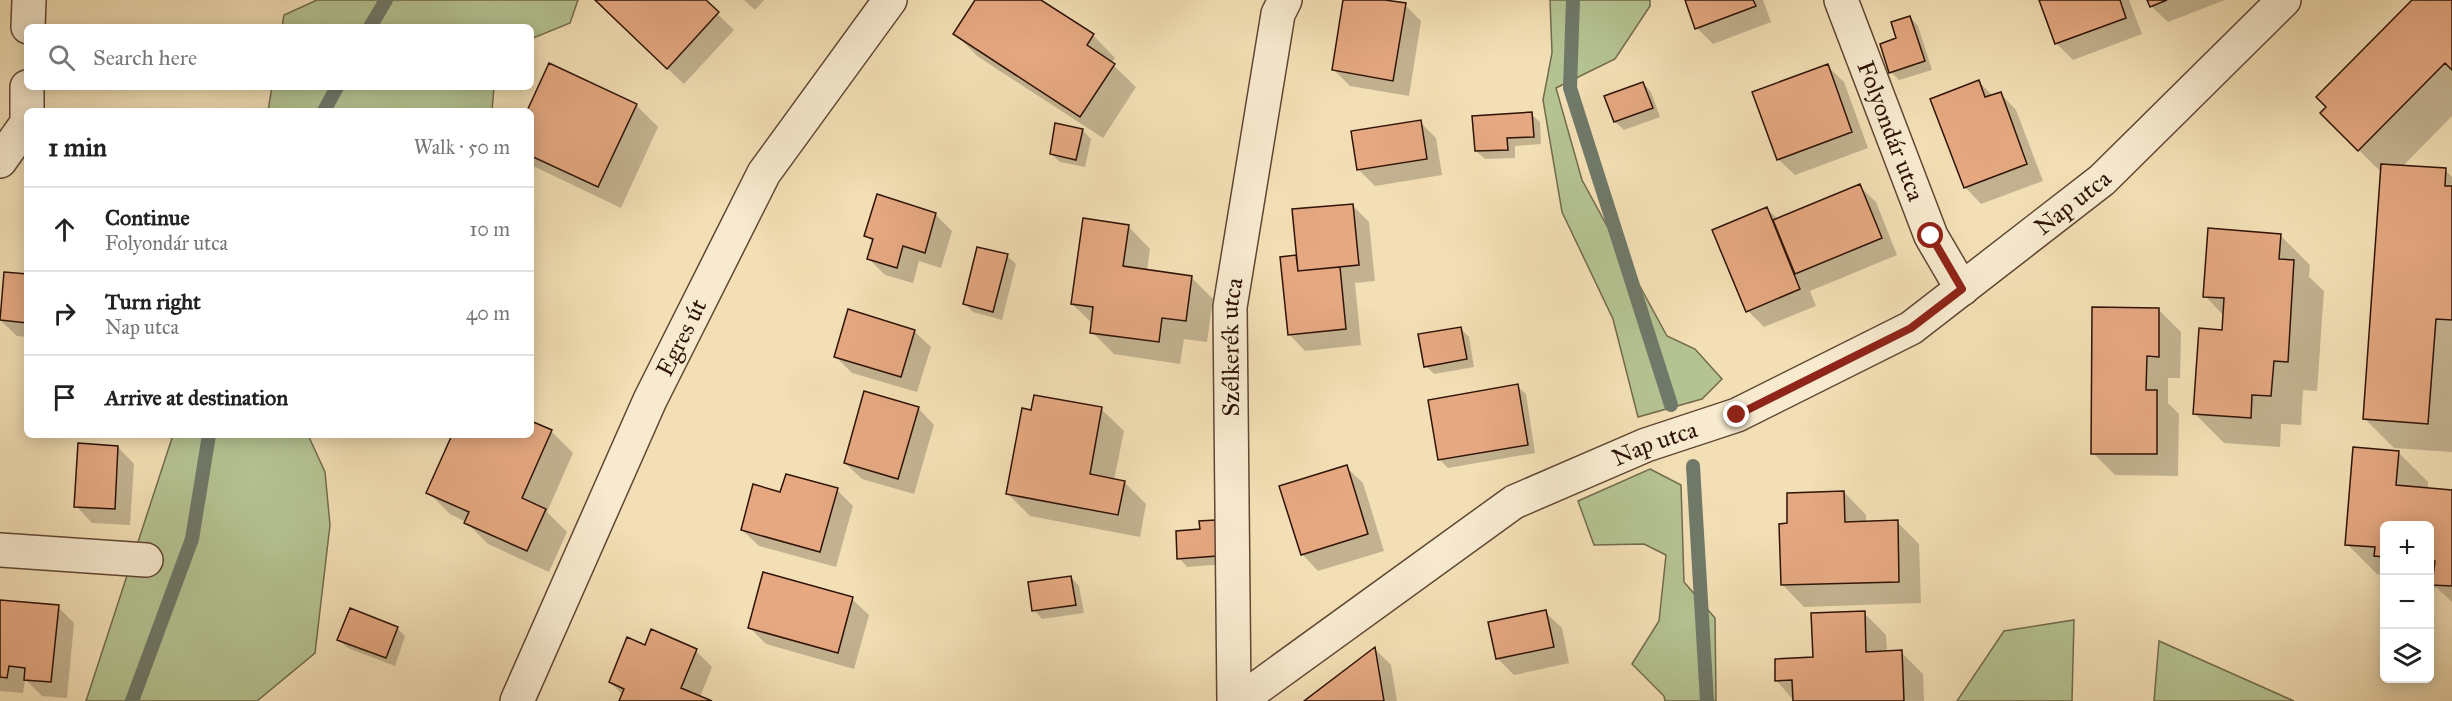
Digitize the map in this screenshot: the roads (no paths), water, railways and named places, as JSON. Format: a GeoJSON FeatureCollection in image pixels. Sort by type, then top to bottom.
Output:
{"type":"FeatureCollection","features":[{"type":"Feature","properties":{"kind":"street"},"geometry":{"type":"LineString","coordinates":[[28,0],[28,24]]}},
{"type":"Feature","properties":{"kind":"street","name":"Egres út"},"geometry":{"type":"LineString","coordinates":[[517,701],[650,400],[764,173],[890,0]]}},
{"type":"Feature","properties":{"kind":"street","name":"Szélkerék utca"},"geometry":{"type":"LineString","coordinates":[[1234,701],[1230,307],[1278,14],[1285,0]]}},
{"type":"Feature","properties":{"kind":"street","name":"Folyondár utca"},"geometry":{"type":"LineString","coordinates":[[1841,0],[1931,236],[1962,289]]}},
{"type":"Feature","properties":{"kind":"street","name":"Nap utca"},"geometry":{"type":"LineString","coordinates":[[1239,701],[1514,502],[1646,445],[1737,415],[1911,328],[2102,180],[2284,0]]}},
{"type":"Feature","properties":{"kind":"street"},"geometry":{"type":"LineString","coordinates":[[27,90],[27,108]]}},
{"type":"Feature","properties":{"kind":"street"},"geometry":{"type":"LineString","coordinates":[[0,161],[24,127]]}},
{"type":"Feature","properties":{"kind":"street"},"geometry":{"type":"LineString","coordinates":[[0,550],[146,561]]}},
{"type":"Feature","properties":{"kind":"waterway"},"geometry":{"type":"LineString","coordinates":[[372,24],[386,0]]}},
{"type":"Feature","properties":{"kind":"waterway"},"geometry":{"type":"LineString","coordinates":[[1573,0],[1570,88],[1671,405]]}},
{"type":"Feature","properties":{"kind":"waterway"},"geometry":{"type":"LineString","coordinates":[[326,108],[335,90]]}},
{"type":"Feature","properties":{"kind":"waterway"},"geometry":{"type":"LineString","coordinates":[[132,701],[192,539],[209,438]]}},
{"type":"Feature","properties":{"kind":"waterway"},"geometry":{"type":"LineString","coordinates":[[1693,466],[1707,701]]}}]}
